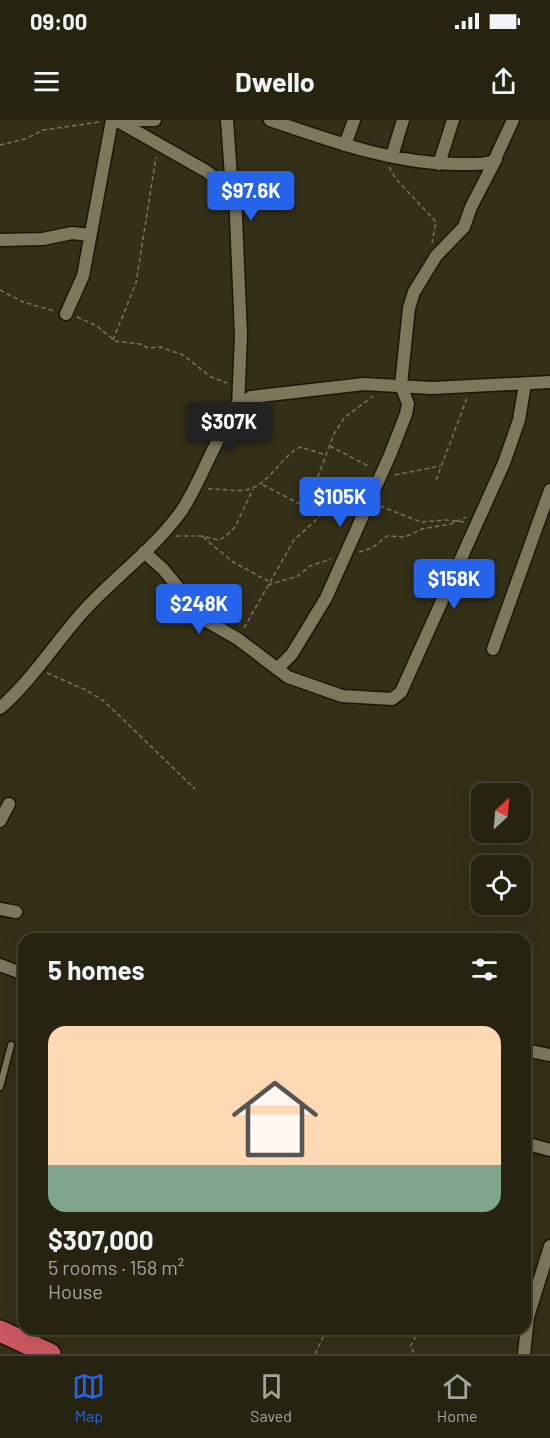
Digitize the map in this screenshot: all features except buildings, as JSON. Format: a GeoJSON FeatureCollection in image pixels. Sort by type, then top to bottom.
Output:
{"type":"FeatureCollection","features":[{"type":"Feature","properties":{"kind":"highway"},"geometry":{"type":"LineString","coordinates":[[0,1331],[50,1354]]}},
{"type":"Feature","properties":{"kind":"street"},"geometry":{"type":"LineString","coordinates":[[114,120],[155,120]]}},
{"type":"Feature","properties":{"kind":"street"},"geometry":{"type":"LineString","coordinates":[[114,120],[206,171],[232,190]]}},
{"type":"Feature","properties":{"kind":"street"},"geometry":{"type":"LineString","coordinates":[[66,314],[81,283],[114,120]]}},
{"type":"Feature","properties":{"kind":"street"},"geometry":{"type":"LineString","coordinates":[[227,120],[232,190],[237,201],[240,257],[238,407]]}},
{"type":"Feature","properties":{"kind":"street"},"geometry":{"type":"LineString","coordinates":[[270,120],[345,145],[439,164],[488,163],[496,159]]}},
{"type":"Feature","properties":{"kind":"street"},"geometry":{"type":"LineString","coordinates":[[345,145],[354,120]]}},
{"type":"Feature","properties":{"kind":"street"},"geometry":{"type":"LineString","coordinates":[[387,155],[403,120]]}},
{"type":"Feature","properties":{"kind":"street"},"geometry":{"type":"LineString","coordinates":[[439,164],[453,120]]}},
{"type":"Feature","properties":{"kind":"street"},"geometry":{"type":"LineString","coordinates":[[277,669],[292,654],[306,633],[380,478],[408,408],[396,384],[409,308],[414,292],[428,267],[464,227],[471,207],[513,120]]}},
{"type":"Feature","properties":{"kind":"street"},"geometry":{"type":"LineString","coordinates":[[0,240],[43,239],[72,233],[90,235]]}},
{"type":"Feature","properties":{"kind":"street"},"geometry":{"type":"LineString","coordinates":[[0,708],[38,670],[81,614],[158,538],[193,494],[238,407],[251,397],[364,384],[396,384],[432,388],[550,382]]}},
{"type":"Feature","properties":{"kind":"street"},"geometry":{"type":"LineString","coordinates":[[144,552],[163,569],[205,620],[238,639],[277,669],[304,685],[342,696],[371,700],[396,697],[401,692],[485,507],[513,438],[525,384]]}},
{"type":"Feature","properties":{"kind":"street"},"geometry":{"type":"LineString","coordinates":[[493,649],[550,490]]}},
{"type":"Feature","properties":{"kind":"street"},"geometry":{"type":"LineString","coordinates":[[0,821],[9,804]]}},
{"type":"Feature","properties":{"kind":"street"},"geometry":{"type":"LineString","coordinates":[[0,909],[16,912]]}},
{"type":"Feature","properties":{"kind":"street"},"geometry":{"type":"LineString","coordinates":[[0,965],[18,972]]}},
{"type":"Feature","properties":{"kind":"street"},"geometry":{"type":"LineString","coordinates":[[531,1051],[550,1055]]}},
{"type":"Feature","properties":{"kind":"street"},"geometry":{"type":"LineString","coordinates":[[531,1145],[550,1150]]}},
{"type":"Feature","properties":{"kind":"street"},"geometry":{"type":"LineString","coordinates":[[531,1301],[550,1246]]}},
{"type":"Feature","properties":{"kind":"street"},"geometry":{"type":"LineString","coordinates":[[524,1354],[525,1335]]}},
{"type":"Feature","properties":{"kind":"lane"},"geometry":{"type":"LineString","coordinates":[[0,1087],[11,1045]]}},
{"type":"Feature","properties":{"kind":"path"},"geometry":{"type":"LineString","coordinates":[[0,145],[26,139],[43,130],[114,120]]}},
{"type":"Feature","properties":{"kind":"path"},"geometry":{"type":"LineString","coordinates":[[112,340],[136,284],[158,144]]}},
{"type":"Feature","properties":{"kind":"path"},"geometry":{"type":"LineString","coordinates":[[387,155],[396,178],[436,222],[428,267]]}},
{"type":"Feature","properties":{"kind":"path"},"geometry":{"type":"LineString","coordinates":[[0,290],[23,302],[66,314],[97,326],[112,340],[174,351],[211,376],[224,382],[238,384]]}},
{"type":"Feature","properties":{"kind":"path"},"geometry":{"type":"LineString","coordinates":[[307,505],[326,455],[344,418],[396,384]]}},
{"type":"Feature","properties":{"kind":"path"},"geometry":{"type":"LineString","coordinates":[[436,480],[466,405],[470,385]]}},
{"type":"Feature","properties":{"kind":"path"},"geometry":{"type":"LineString","coordinates":[[330,446],[380,478],[441,466]]}},
{"type":"Feature","properties":{"kind":"path"},"geometry":{"type":"LineString","coordinates":[[193,494],[210,488],[242,491],[253,488],[261,484],[289,453],[300,447],[326,455]]}},
{"type":"Feature","properties":{"kind":"path"},"geometry":{"type":"LineString","coordinates":[[261,484],[290,500],[307,505],[335,506],[368,502],[421,522],[459,521]]}},
{"type":"Feature","properties":{"kind":"path"},"geometry":{"type":"LineString","coordinates":[[158,538],[201,536],[219,540],[230,533],[253,488]]}},
{"type":"Feature","properties":{"kind":"path"},"geometry":{"type":"LineString","coordinates":[[238,639],[294,540],[321,513],[335,506]]}},
{"type":"Feature","properties":{"kind":"path"},"geometry":{"type":"LineString","coordinates":[[267,585],[298,576],[318,562],[372,548],[387,537],[405,537],[422,529],[459,521],[485,507]]}},
{"type":"Feature","properties":{"kind":"path"},"geometry":{"type":"LineString","coordinates":[[201,536],[233,562],[269,581]]}},
{"type":"Feature","properties":{"kind":"path"},"geometry":{"type":"LineString","coordinates":[[38,670],[86,690],[105,702],[195,789]]}},
{"type":"Feature","properties":{"kind":"path"},"geometry":{"type":"LineString","coordinates":[[315,1354],[324,1335]]}},
{"type":"Feature","properties":{"kind":"path"},"geometry":{"type":"LineString","coordinates":[[414,1335],[415,1338],[410,1347],[415,1354]]}}]}
